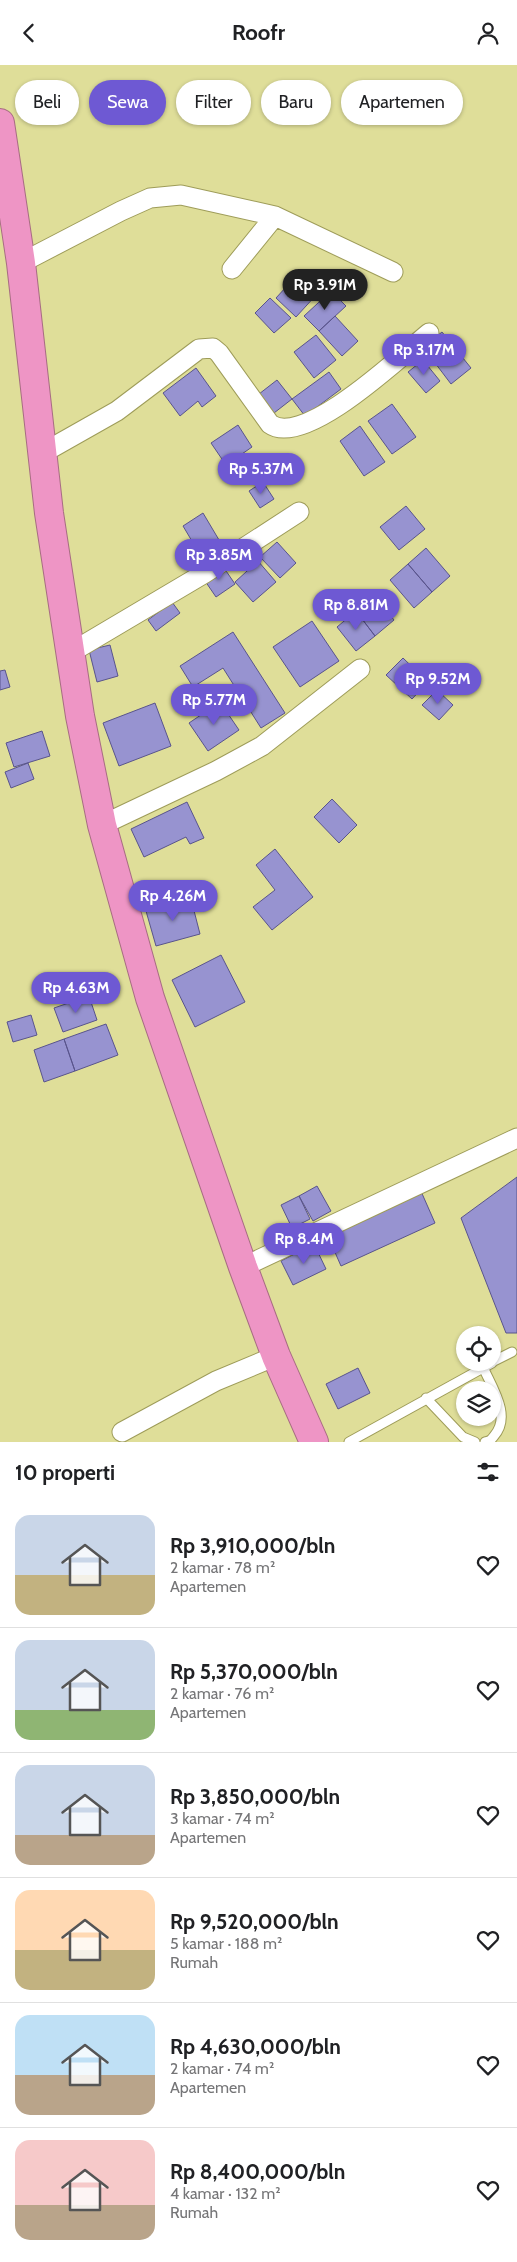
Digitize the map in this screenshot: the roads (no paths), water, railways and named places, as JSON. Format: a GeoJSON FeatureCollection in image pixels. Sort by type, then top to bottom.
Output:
{"type":"FeatureCollection","features":[{"type":"Feature","properties":{"kind":"highway"},"geometry":{"type":"LineString","coordinates":[[0,123],[21,263],[41,454],[70,653],[102,825],[150,998],[243,1267],[276,1356],[314,1442]]}},
{"type":"Feature","properties":{"kind":"street"},"geometry":{"type":"LineString","coordinates":[[21,263],[150,198],[181,195],[275,216],[393,272]]}},
{"type":"Feature","properties":{"kind":"street"},"geometry":{"type":"LineString","coordinates":[[232,269],[275,216]]}},
{"type":"Feature","properties":{"kind":"street"},"geometry":{"type":"LineString","coordinates":[[41,454],[117,411],[199,349],[212,347],[219,353],[270,423],[281,428],[290,428],[338,408],[429,333]]}},
{"type":"Feature","properties":{"kind":"street"},"geometry":{"type":"LineString","coordinates":[[70,653],[205,573],[299,513]]}},
{"type":"Feature","properties":{"kind":"street"},"geometry":{"type":"LineString","coordinates":[[102,825],[216,771],[262,746],[360,669]]}},
{"type":"Feature","properties":{"kind":"street"},"geometry":{"type":"LineString","coordinates":[[243,1267],[517,1137]]}},
{"type":"Feature","properties":{"kind":"street"},"geometry":{"type":"LineString","coordinates":[[122,1432],[216,1381],[276,1356]]}},
{"type":"Feature","properties":{"kind":"lane"},"geometry":{"type":"LineString","coordinates":[[501,1357],[512,1351]]}},
{"type":"Feature","properties":{"kind":"lane"},"geometry":{"type":"LineString","coordinates":[[349,1442],[476,1371]]}},
{"type":"Feature","properties":{"kind":"lane"},"geometry":{"type":"LineString","coordinates":[[485,1442],[490,1441],[499,1431],[503,1421],[491,1371]]}},
{"type":"Feature","properties":{"kind":"lane"},"geometry":{"type":"LineString","coordinates":[[426,1398],[463,1437],[475,1442]]}}]}
